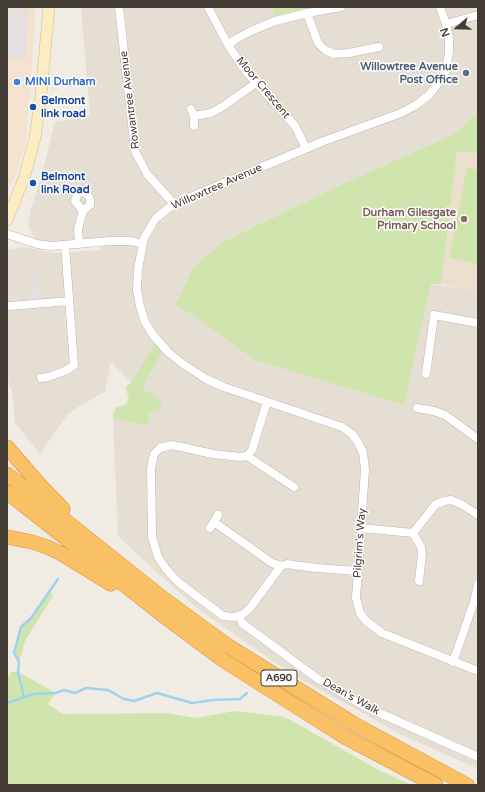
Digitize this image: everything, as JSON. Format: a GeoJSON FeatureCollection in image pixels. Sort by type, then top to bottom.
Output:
{"type":"FeatureCollection","features":[{"type":"Feature","properties":{"kind":"highway"},"geometry":{"type":"LineString","coordinates":[[7,447],[39,484],[103,551]]}},
{"type":"Feature","properties":{"kind":"highway","name":"A690"},"geometry":{"type":"LineString","coordinates":[[7,474],[164,599],[228,646],[354,724],[467,785]]}},
{"type":"Feature","properties":{"kind":"highway","name":"A690"},"geometry":{"type":"LineString","coordinates":[[7,492],[164,616],[223,660],[343,736],[436,785]]}},
{"type":"Feature","properties":{"kind":"highway"},"geometry":{"type":"LineString","coordinates":[[7,538],[32,542],[62,554],[164,616]]}},
{"type":"Feature","properties":{"kind":"street"},"geometry":{"type":"LineString","coordinates":[[7,220],[24,178],[35,138],[41,95],[49,7]]}},
{"type":"Feature","properties":{"kind":"street","name":"Rowantree Avenue"},"geometry":{"type":"LineString","coordinates":[[120,7],[135,151],[147,174],[174,204]]}},
{"type":"Feature","properties":{"kind":"street","name":"Moor Crescent"},"geometry":{"type":"LineString","coordinates":[[208,7],[228,45],[244,69],[295,126],[306,148]]}},
{"type":"Feature","properties":{"kind":"street"},"geometry":{"type":"LineString","coordinates":[[228,45],[251,31],[275,21],[341,7]]}},
{"type":"Feature","properties":{"kind":"street","name":"Willowtree Avenue"},"geometry":{"type":"LineString","coordinates":[[266,402],[241,394],[206,379],[168,352],[153,335],[143,317],[137,290],[138,269],[142,244],[148,230],[156,218],[174,204],[306,148],[416,106],[429,95],[446,71],[449,52],[449,38],[440,7]]}},
{"type":"Feature","properties":{"kind":"street"},"geometry":{"type":"LineString","coordinates":[[308,13],[318,43],[325,50],[334,54],[379,48]]}},
{"type":"Feature","properties":{"kind":"street"},"geometry":{"type":"LineString","coordinates":[[446,24],[478,15]]}},
{"type":"Feature","properties":{"kind":"street"},"geometry":{"type":"LineString","coordinates":[[194,126],[192,112],[211,113],[256,84]]}},
{"type":"Feature","properties":{"kind":"street"},"geometry":{"type":"LineString","coordinates":[[79,244],[78,229],[83,211]]}},
{"type":"Feature","properties":{"kind":"street"},"geometry":{"type":"LineString","coordinates":[[7,234],[37,244],[65,245],[132,241],[142,244]]}},
{"type":"Feature","properties":{"kind":"street"},"geometry":{"type":"LineString","coordinates":[[40,378],[65,371],[74,364],[65,245]]}},
{"type":"Feature","properties":{"kind":"street"},"geometry":{"type":"LineString","coordinates":[[10,306],[69,301]]}},
{"type":"Feature","properties":{"kind":"street"},"geometry":{"type":"LineString","coordinates":[[426,374],[434,315],[478,323]]}},
{"type":"Feature","properties":{"kind":"street"},"geometry":{"type":"LineString","coordinates":[[266,402],[252,450],[247,456],[240,458],[226,456],[172,445],[160,448],[154,454],[151,468],[152,537],[158,557],[166,569],[178,582],[223,616],[234,617],[239,616],[250,608],[281,566],[287,564],[357,571]]}},
{"type":"Feature","properties":{"kind":"street","name":"Pilgrim's Way"},"geometry":{"type":"LineString","coordinates":[[266,402],[342,427],[352,434],[364,453],[365,469],[356,598],[360,613],[366,621],[382,633],[478,671]]}},
{"type":"Feature","properties":{"kind":"street"},"geometry":{"type":"LineString","coordinates":[[417,408],[434,411],[445,415],[478,439]]}},
{"type":"Feature","properties":{"kind":"street"},"geometry":{"type":"LineString","coordinates":[[247,456],[294,487]]}},
{"type":"Feature","properties":{"kind":"street"},"geometry":{"type":"LineString","coordinates":[[413,533],[435,505],[444,501],[451,500],[461,504],[478,515]]}},
{"type":"Feature","properties":{"kind":"street"},"geometry":{"type":"LineString","coordinates":[[214,522],[272,563],[281,566]]}},
{"type":"Feature","properties":{"kind":"street"},"geometry":{"type":"LineString","coordinates":[[361,528],[413,533]]}},
{"type":"Feature","properties":{"kind":"street"},"geometry":{"type":"LineString","coordinates":[[413,533],[421,546],[422,554],[419,581]]}},
{"type":"Feature","properties":{"kind":"street"},"geometry":{"type":"LineString","coordinates":[[454,662],[476,602],[478,584]]}},
{"type":"Feature","properties":{"kind":"street","name":"Dean's Walk"},"geometry":{"type":"LineString","coordinates":[[239,616],[242,623],[318,679],[364,706],[478,757]]}},
{"type":"Feature","properties":{"kind":"shaded area"},"geometry":{"type":"Polygon","coordinates":[[[7,7],[35,7],[26,140],[18,168],[7,194],[7,7]]]}},
{"type":"Feature","properties":{"kind":"shaded area"},"geometry":{"type":"Polygon","coordinates":[[[7,7],[29,7],[25,60],[7,58],[7,7]]]}},
{"type":"Feature","properties":{"kind":"shaded area"},"geometry":{"type":"Polygon","coordinates":[[[81,7],[478,7],[478,113],[454,134],[332,189],[223,242],[175,306],[404,404],[431,284],[478,291],[478,769],[400,734],[290,673],[198,609],[118,536],[113,419],[148,425],[150,413],[162,401],[130,381],[111,362],[106,391],[67,415],[40,454],[15,423],[12,390],[9,385],[7,367],[7,250],[23,247],[55,253],[101,250],[101,242],[37,244],[28,224],[55,122],[90,116],[81,7]]]}},
{"type":"Feature","properties":{"kind":"shaded area","name":"Durham Gilesgate Primary School"},"geometry":{"type":"Polygon","coordinates":[[[457,152],[478,153],[478,291],[441,284],[457,152]]]}},
{"type":"Feature","properties":{"kind":"shaded area"},"geometry":{"type":"Polygon","coordinates":[[[39,272],[42,301],[32,302],[29,274],[39,272]]]}},
{"type":"Feature","properties":{"kind":"green space"},"geometry":{"type":"Polygon","coordinates":[[[273,7],[311,7],[312,12],[275,21],[273,7]]]}},
{"type":"Feature","properties":{"kind":"green space"},"geometry":{"type":"Polygon","coordinates":[[[478,113],[478,153],[457,152],[441,284],[431,284],[404,405],[255,360],[192,314],[175,306],[193,268],[223,242],[332,189],[454,134],[478,113]]]}},
{"type":"Feature","properties":{"kind":"green space"},"geometry":{"type":"Polygon","coordinates":[[[467,167],[478,170],[478,264],[449,258],[467,167]]]}},
{"type":"Feature","properties":{"kind":"green space"},"geometry":{"type":"Polygon","coordinates":[[[155,343],[162,351],[142,388],[162,401],[160,409],[150,413],[148,425],[113,419],[114,411],[117,407],[126,404],[129,398],[125,387],[132,382],[155,343]]]}},
{"type":"Feature","properties":{"kind":"green space"},"geometry":{"type":"Polygon","coordinates":[[[50,591],[53,596],[25,641],[19,662],[14,653],[21,627],[31,618],[50,591]]]}},
{"type":"Feature","properties":{"kind":"green space"},"geometry":{"type":"Polygon","coordinates":[[[11,672],[18,672],[56,693],[48,704],[63,714],[166,713],[195,718],[235,711],[285,717],[377,769],[411,785],[7,785],[7,679],[11,672]]]}},
{"type":"Feature","properties":{"kind":"waterway"},"geometry":{"type":"LineString","coordinates":[[24,697],[18,672],[19,662],[14,653],[21,627],[31,618],[58,579]]}},
{"type":"Feature","properties":{"kind":"waterway"},"geometry":{"type":"LineString","coordinates":[[7,703],[34,694],[56,693],[64,690],[75,693],[86,688],[108,690],[124,699],[134,701],[157,693],[192,703],[213,700],[240,699],[247,693]]}},
{"type":"Feature","properties":{"kind":"place","name":"Willowtree Avenue Post Office"},"geometry":{"type":"Point","coordinates":[466,73]}},
{"type":"Feature","properties":{"kind":"place","name":"MINI Durham"},"geometry":{"type":"Point","coordinates":[17,82]}},
{"type":"Feature","properties":{"kind":"place","name":"Belmont link road"},"geometry":{"type":"Point","coordinates":[33,107]}},
{"type":"Feature","properties":{"kind":"place","name":"Belmont link Road"},"geometry":{"type":"Point","coordinates":[33,183]}},
{"type":"Feature","properties":{"kind":"place","name":"Durham Gilesgate Primary School"},"geometry":{"type":"Point","coordinates":[464,219]}}]}
